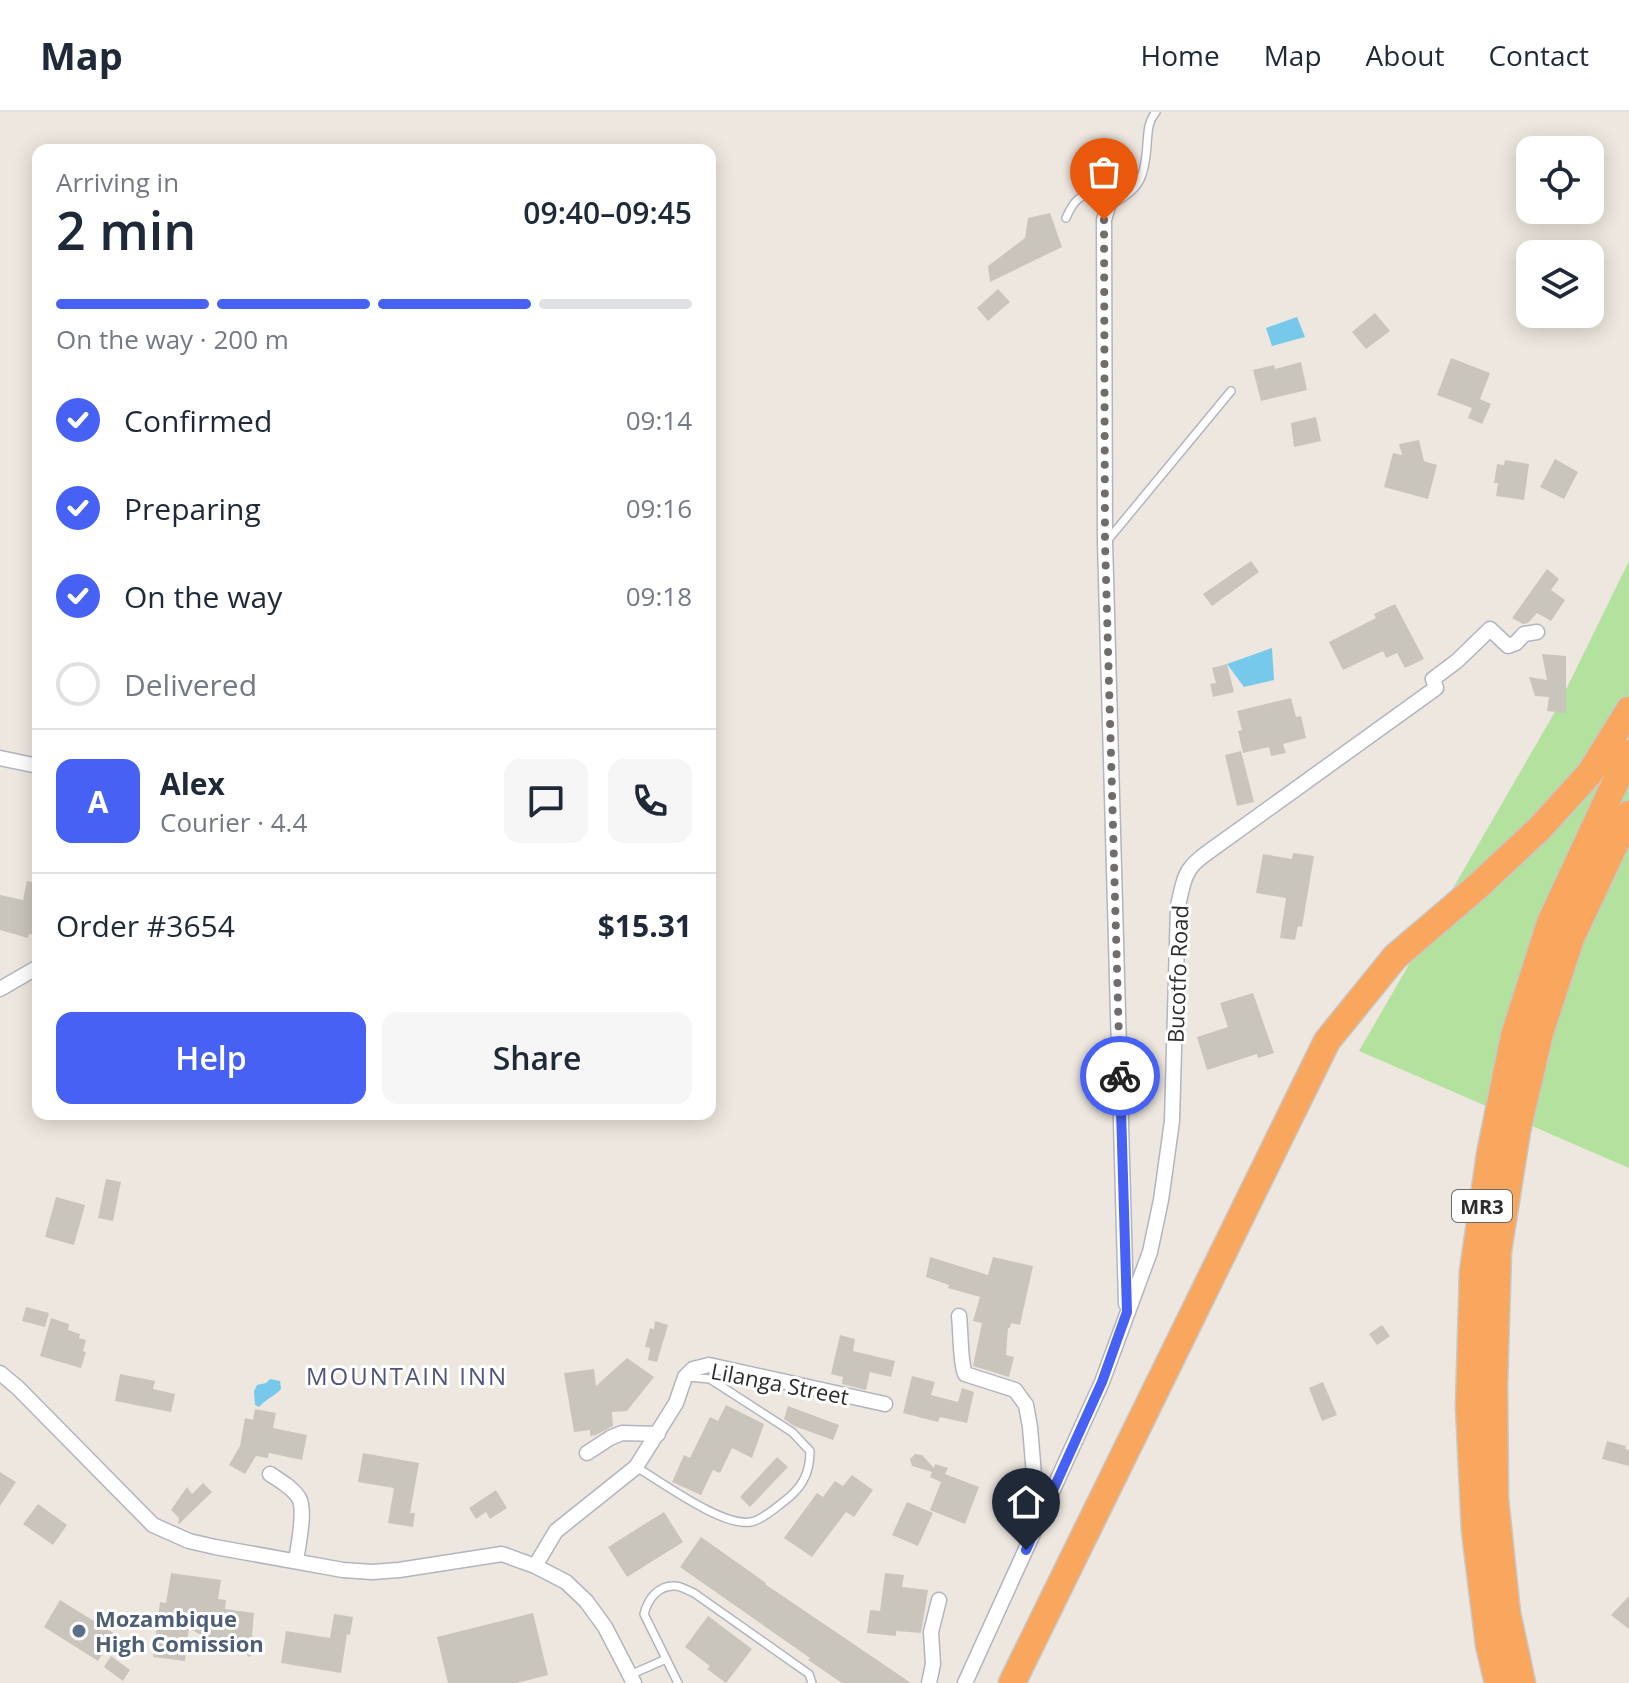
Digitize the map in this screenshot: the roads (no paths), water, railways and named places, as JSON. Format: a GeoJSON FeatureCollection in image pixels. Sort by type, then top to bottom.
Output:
{"type":"FeatureCollection","features":[{"type":"Feature","properties":{"kind":"highway"},"geometry":{"type":"LineString","coordinates":[[1012,1683],[1327,1041],[1395,957],[1539,829],[1590,773],[1629,710]]}},
{"type":"Feature","properties":{"kind":"highway","name":"MR3"},"geometry":{"type":"LineString","coordinates":[[1498,1683],[1489,1645],[1475,1531],[1469,1406],[1475,1257],[1490,1154],[1514,1036],[1550,923],[1629,753]]}},
{"type":"Feature","properties":{"kind":"highway","name":"MR3"},"geometry":{"type":"LineString","coordinates":[[1522,1683],[1507,1613],[1495,1499],[1498,1251],[1517,1131],[1540,1033],[1571,938],[1629,814]]}},
{"type":"Feature","properties":{"kind":"street"},"geometry":{"type":"LineString","coordinates":[[1108,206],[1104,220],[1105,542],[1127,1312]]}},
{"type":"Feature","properties":{"kind":"street","name":"Bucotfo Road"},"geometry":{"type":"LineString","coordinates":[[965,1683],[1102,1382],[1150,1252],[1172,1121],[1178,906],[1184,875],[1196,861],[1436,688],[1433,679],[1490,629],[1508,646],[1524,634],[1537,632]]}},
{"type":"Feature","properties":{"kind":"street"},"geometry":{"type":"LineString","coordinates":[[0,758],[32,765]]}},
{"type":"Feature","properties":{"kind":"street"},"geometry":{"type":"LineString","coordinates":[[0,989],[32,970]]}},
{"type":"Feature","properties":{"kind":"street"},"geometry":{"type":"LineString","coordinates":[[959,1316],[965,1374],[1015,1390],[1026,1405],[1038,1524]]}},
{"type":"Feature","properties":{"kind":"street","name":"Lilanga Street"},"geometry":{"type":"LineString","coordinates":[[535,1566],[556,1531],[636,1467],[676,1403],[685,1377],[693,1369],[709,1365],[885,1404]]}},
{"type":"Feature","properties":{"kind":"street"},"geometry":{"type":"LineString","coordinates":[[0,1373],[153,1525],[189,1541],[343,1570],[399,1570],[502,1554],[566,1582],[586,1601],[605,1627],[632,1679]]}},
{"type":"Feature","properties":{"kind":"street"},"geometry":{"type":"LineString","coordinates":[[587,1453],[622,1433],[658,1434]]}},
{"type":"Feature","properties":{"kind":"street"},"geometry":{"type":"LineString","coordinates":[[270,1474],[289,1486],[300,1501],[296,1561]]}},
{"type":"Feature","properties":{"kind":"street"},"geometry":{"type":"LineString","coordinates":[[929,1683],[933,1664],[931,1632],[939,1600]]}},
{"type":"Feature","properties":{"kind":"lane"},"geometry":{"type":"LineString","coordinates":[[1066,218],[1078,198],[1089,194],[1101,196],[1108,206],[1128,196],[1140,181],[1146,159],[1148,130],[1156,112]]}},
{"type":"Feature","properties":{"kind":"lane"},"geometry":{"type":"LineString","coordinates":[[1105,542],[1231,391]]}},
{"type":"Feature","properties":{"kind":"lane"},"geometry":{"type":"LineString","coordinates":[[636,1467],[715,1515],[752,1522],[796,1493],[809,1470],[810,1451],[792,1432],[710,1379],[685,1377]]}},
{"type":"Feature","properties":{"kind":"lane"},"geometry":{"type":"LineString","coordinates":[[678,1683],[644,1614],[647,1602],[657,1591],[676,1586],[694,1593],[809,1674],[812,1683]]}},
{"type":"Feature","properties":{"kind":"lane"},"geometry":{"type":"LineString","coordinates":[[632,1679],[666,1659]]}},
{"type":"Feature","properties":{"kind":"water"},"geometry":{"type":"Polygon","coordinates":[[[1297,317],[1305,337],[1272,346],[1266,328],[1297,317]]]}},
{"type":"Feature","properties":{"kind":"water"},"geometry":{"type":"Polygon","coordinates":[[[1272,648],[1274,680],[1244,687],[1227,664],[1272,648]]]}},
{"type":"Feature","properties":{"kind":"water"},"geometry":{"type":"Polygon","coordinates":[[[270,1379],[280,1381],[281,1389],[259,1407],[255,1405],[254,1391],[257,1385],[270,1379]]]}},
{"type":"Feature","properties":{"kind":"place","name":"Mozambique High Comission"},"geometry":{"type":"Point","coordinates":[79,1631]}},
{"type":"Feature","properties":{"kind":"district","name":"MOUNTAIN INN"},"geometry":{"type":"Point","coordinates":[407,1375]}}]}
